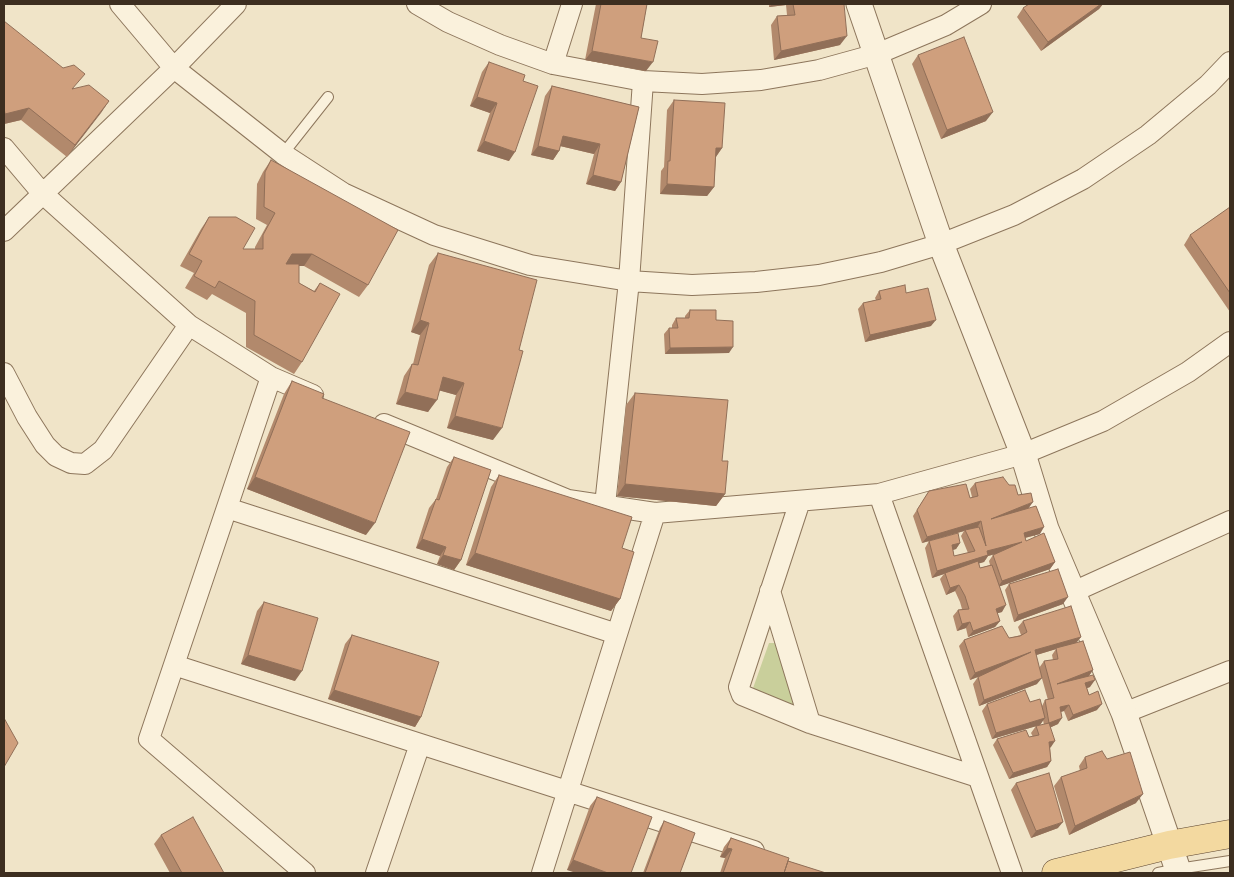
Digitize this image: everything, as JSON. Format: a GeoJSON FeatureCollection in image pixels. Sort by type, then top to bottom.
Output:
{"type":"FeatureCollection","features":[{"type":"Feature","properties":{"kind":"main road"},"geometry":{"type":"LineString","coordinates":[[1056,873],[1171,865],[1230,834]]}},
{"type":"Feature","properties":{"kind":"street"},"geometry":{"type":"LineString","coordinates":[[120,4],[174,68],[283,154],[344,193],[434,235],[530,265],[629,281],[692,285],[756,282],[810,276],[881,262],[942,244],[1014,215],[1083,178],[1148,135],[1208,85],[1230,62]]}},
{"type":"Feature","properties":{"kind":"street"},"geometry":{"type":"LineString","coordinates":[[4,231],[174,68],[236,4]]}},
{"type":"Feature","properties":{"kind":"street"},"geometry":{"type":"LineString","coordinates":[[418,4],[448,22],[500,46],[553,64],[643,81],[702,84],[761,80],[820,70],[877,54],[946,25],[981,4]]}},
{"type":"Feature","properties":{"kind":"street"},"geometry":{"type":"LineString","coordinates":[[553,64],[572,4]]}},
{"type":"Feature","properties":{"kind":"street"},"geometry":{"type":"LineString","coordinates":[[859,4],[942,244],[1024,454],[1046,529],[1124,713],[1171,865]]}},
{"type":"Feature","properties":{"kind":"street"},"geometry":{"type":"LineString","coordinates":[[604,506],[629,281],[643,81]]}},
{"type":"Feature","properties":{"kind":"street"},"geometry":{"type":"LineString","coordinates":[[4,148],[42,193],[189,325],[271,377],[334,403]]}},
{"type":"Feature","properties":{"kind":"street"},"geometry":{"type":"LineString","coordinates":[[4,373],[27,416],[46,445],[56,456],[71,463],[85,464],[103,450],[189,325]]}},
{"type":"Feature","properties":{"kind":"street"},"geometry":{"type":"LineString","coordinates":[[370,418],[568,500],[655,513],[800,501],[879,494],[1024,454],[1103,421],[1188,372],[1230,342]]}},
{"type":"Feature","properties":{"kind":"street"},"geometry":{"type":"LineString","coordinates":[[271,377],[149,739],[305,873]]}},
{"type":"Feature","properties":{"kind":"street"},"geometry":{"type":"LineString","coordinates":[[879,494],[1012,873]]}},
{"type":"Feature","properties":{"kind":"street"},"geometry":{"type":"LineString","coordinates":[[800,501],[739,686],[742,695],[810,723],[978,777]]}},
{"type":"Feature","properties":{"kind":"street"},"geometry":{"type":"LineString","coordinates":[[227,508],[617,634]]}},
{"type":"Feature","properties":{"kind":"street"},"geometry":{"type":"LineString","coordinates":[[542,873],[655,513]]}},
{"type":"Feature","properties":{"kind":"street"},"geometry":{"type":"LineString","coordinates":[[1073,592],[1230,521]]}},
{"type":"Feature","properties":{"kind":"street"},"geometry":{"type":"LineString","coordinates":[[770,591],[810,723]]}},
{"type":"Feature","properties":{"kind":"street"},"geometry":{"type":"LineString","coordinates":[[174,665],[770,856]]}},
{"type":"Feature","properties":{"kind":"street"},"geometry":{"type":"LineString","coordinates":[[1124,713],[1230,671]]}},
{"type":"Feature","properties":{"kind":"street"},"geometry":{"type":"LineString","coordinates":[[376,873],[420,744]]}},
{"type":"Feature","properties":{"kind":"lane"},"geometry":{"type":"LineString","coordinates":[[283,154],[328,97]]}},
{"type":"Feature","properties":{"kind":"lane"},"geometry":{"type":"LineString","coordinates":[[1171,865],[1230,861]]}},
{"type":"Feature","properties":{"kind":"green space"},"geometry":{"type":"Polygon","coordinates":[[[769,643],[778,643],[797,700],[794,707],[752,691],[769,643]]]}},
{"type":"Feature","properties":{"kind":"building"},"geometry":{"type":"Polygon","coordinates":[[[601,4],[647,4],[641,38],[658,41],[653,62],[592,51],[601,4]]]}},
{"type":"Feature","properties":{"kind":"building"},"geometry":{"type":"Polygon","coordinates":[[[793,4],[844,4],[847,36],[781,51],[777,16],[795,15],[793,4]]]}},
{"type":"Feature","properties":{"kind":"building"},"geometry":{"type":"Polygon","coordinates":[[[1029,4],[1101,4],[1048,42],[1023,8],[1029,4]]]}},
{"type":"Feature","properties":{"kind":"building"},"geometry":{"type":"Polygon","coordinates":[[[4,21],[63,68],[74,65],[85,74],[72,89],[89,85],[109,101],[75,145],[29,108],[5,114],[4,21]]]}},
{"type":"Feature","properties":{"kind":"building"},"geometry":{"type":"Polygon","coordinates":[[[964,37],[993,112],[947,130],[918,55],[964,37]]]}},
{"type":"Feature","properties":{"kind":"building"},"geometry":{"type":"Polygon","coordinates":[[[489,62],[525,75],[523,81],[538,86],[515,152],[484,141],[497,103],[477,97],[489,62]]]}},
{"type":"Feature","properties":{"kind":"building"},"geometry":{"type":"Polygon","coordinates":[[[552,86],[639,107],[621,182],[593,175],[600,144],[563,136],[559,151],[538,146],[552,86]]]}},
{"type":"Feature","properties":{"kind":"building"},"geometry":{"type":"Polygon","coordinates":[[[674,100],[725,103],[722,148],[716,148],[714,187],[667,184],[674,100]]]}},
{"type":"Feature","properties":{"kind":"building"},"geometry":{"type":"Polygon","coordinates":[[[271,160],[398,230],[368,285],[312,254],[292,254],[286,264],[299,264],[299,283],[315,292],[320,283],[340,294],[302,362],[254,335],[255,301],[219,281],[215,288],[194,276],[202,261],[189,254],[209,217],[236,217],[255,228],[243,249],[263,249],[263,235],[275,213],[264,207],[265,172],[271,160]]]}},
{"type":"Feature","properties":{"kind":"building"},"geometry":{"type":"Polygon","coordinates":[[[1230,207],[1230,293],[1190,235],[1230,207]]]}},
{"type":"Feature","properties":{"kind":"building"},"geometry":{"type":"Polygon","coordinates":[[[438,253],[537,280],[519,350],[523,351],[502,428],[455,416],[464,383],[443,377],[437,400],[405,392],[412,364],[418,365],[429,323],[420,320],[438,253]]]}},
{"type":"Feature","properties":{"kind":"building"},"geometry":{"type":"Polygon","coordinates":[[[905,285],[906,293],[928,288],[936,320],[870,335],[863,303],[881,299],[879,291],[905,285]]]}},
{"type":"Feature","properties":{"kind":"building"},"geometry":{"type":"Polygon","coordinates":[[[690,310],[716,310],[716,320],[733,321],[733,347],[670,348],[669,328],[678,328],[676,318],[689,318],[690,310]]]}},
{"type":"Feature","properties":{"kind":"building"},"geometry":{"type":"Polygon","coordinates":[[[292,381],[324,394],[322,398],[410,432],[375,523],[255,477],[292,381]]]}},
{"type":"Feature","properties":{"kind":"building"},"geometry":{"type":"Polygon","coordinates":[[[635,393],[728,400],[722,461],[728,461],[725,494],[625,484],[635,393]]]}},
{"type":"Feature","properties":{"kind":"building"},"geometry":{"type":"Polygon","coordinates":[[[454,457],[491,470],[461,560],[443,555],[446,547],[422,539],[436,499],[439,500],[454,457]]]}},
{"type":"Feature","properties":{"kind":"building"},"geometry":{"type":"Polygon","coordinates":[[[499,475],[632,517],[622,548],[634,552],[620,599],[475,553],[499,475]]]}},
{"type":"Feature","properties":{"kind":"building"},"geometry":{"type":"Polygon","coordinates":[[[1003,477],[1009,485],[1015,485],[1018,495],[1031,493],[1033,502],[991,519],[1036,506],[1044,527],[1024,533],[1026,541],[1044,533],[1055,562],[1002,581],[993,555],[1022,542],[987,551],[988,555],[937,571],[929,541],[958,533],[960,543],[952,545],[954,556],[975,551],[965,530],[979,527],[986,546],[981,521],[927,537],[917,510],[929,491],[966,484],[970,498],[978,496],[975,483],[1003,477]]]}},
{"type":"Feature","properties":{"kind":"building"},"geometry":{"type":"Polygon","coordinates":[[[978,561],[980,568],[992,565],[1006,605],[996,609],[1000,621],[973,631],[970,622],[962,624],[958,610],[969,609],[965,596],[959,585],[950,588],[945,573],[978,561]]]}},
{"type":"Feature","properties":{"kind":"building"},"geometry":{"type":"Polygon","coordinates":[[[1058,569],[1068,597],[1018,615],[1009,584],[1058,569]]]}},
{"type":"Feature","properties":{"kind":"building"},"geometry":{"type":"Polygon","coordinates":[[[264,602],[318,618],[302,671],[248,655],[264,602]]]}},
{"type":"Feature","properties":{"kind":"building"},"geometry":{"type":"Polygon","coordinates":[[[1071,606],[1081,637],[1035,650],[1042,678],[984,700],[978,677],[1031,652],[975,673],[964,640],[1002,626],[1009,638],[1020,636],[1027,632],[1023,621],[1071,606]]]}},
{"type":"Feature","properties":{"kind":"building"},"geometry":{"type":"Polygon","coordinates":[[[352,635],[439,662],[421,717],[334,690],[352,635]]]}},
{"type":"Feature","properties":{"kind":"building"},"geometry":{"type":"Polygon","coordinates":[[[1083,641],[1093,670],[1057,684],[1093,675],[1095,680],[1085,683],[1089,695],[1098,691],[1102,704],[1073,715],[1069,705],[1060,707],[1062,718],[1049,723],[1045,700],[1054,698],[1044,661],[1058,659],[1056,648],[1083,641]]]}},
{"type":"Feature","properties":{"kind":"building"},"geometry":{"type":"Polygon","coordinates":[[[1025,690],[1030,702],[1040,699],[1045,718],[996,733],[987,704],[1025,690]]]}},
{"type":"Feature","properties":{"kind":"building"},"geometry":{"type":"Polygon","coordinates":[[[4,718],[18,743],[4,767],[4,718]]]}},
{"type":"Feature","properties":{"kind":"building"},"geometry":{"type":"Polygon","coordinates":[[[1049,723],[1055,741],[1049,742],[1051,761],[1013,773],[997,739],[1026,730],[1029,737],[1039,735],[1036,726],[1049,723]]]}},
{"type":"Feature","properties":{"kind":"building"},"geometry":{"type":"Polygon","coordinates":[[[1102,751],[1107,759],[1130,752],[1143,794],[1075,826],[1061,777],[1087,768],[1085,757],[1102,751]]]}},
{"type":"Feature","properties":{"kind":"building"},"geometry":{"type":"Polygon","coordinates":[[[1049,773],[1063,822],[1036,831],[1016,783],[1049,773]]]}},
{"type":"Feature","properties":{"kind":"building"},"geometry":{"type":"Polygon","coordinates":[[[597,797],[652,817],[631,873],[608,873],[573,860],[597,797]]]}},
{"type":"Feature","properties":{"kind":"building"},"geometry":{"type":"Polygon","coordinates":[[[193,817],[224,873],[182,873],[161,835],[193,817]]]}},
{"type":"Feature","properties":{"kind":"building"},"geometry":{"type":"Polygon","coordinates":[[[664,821],[695,833],[680,873],[645,873],[664,821]]]}},
{"type":"Feature","properties":{"kind":"building"},"geometry":{"type":"Polygon","coordinates":[[[731,838],[789,858],[784,873],[723,873],[732,849],[727,848],[731,838]]]}},
{"type":"Feature","properties":{"kind":"building"},"geometry":{"type":"Polygon","coordinates":[[[788,861],[826,873],[784,873],[788,861]]]}}]}
